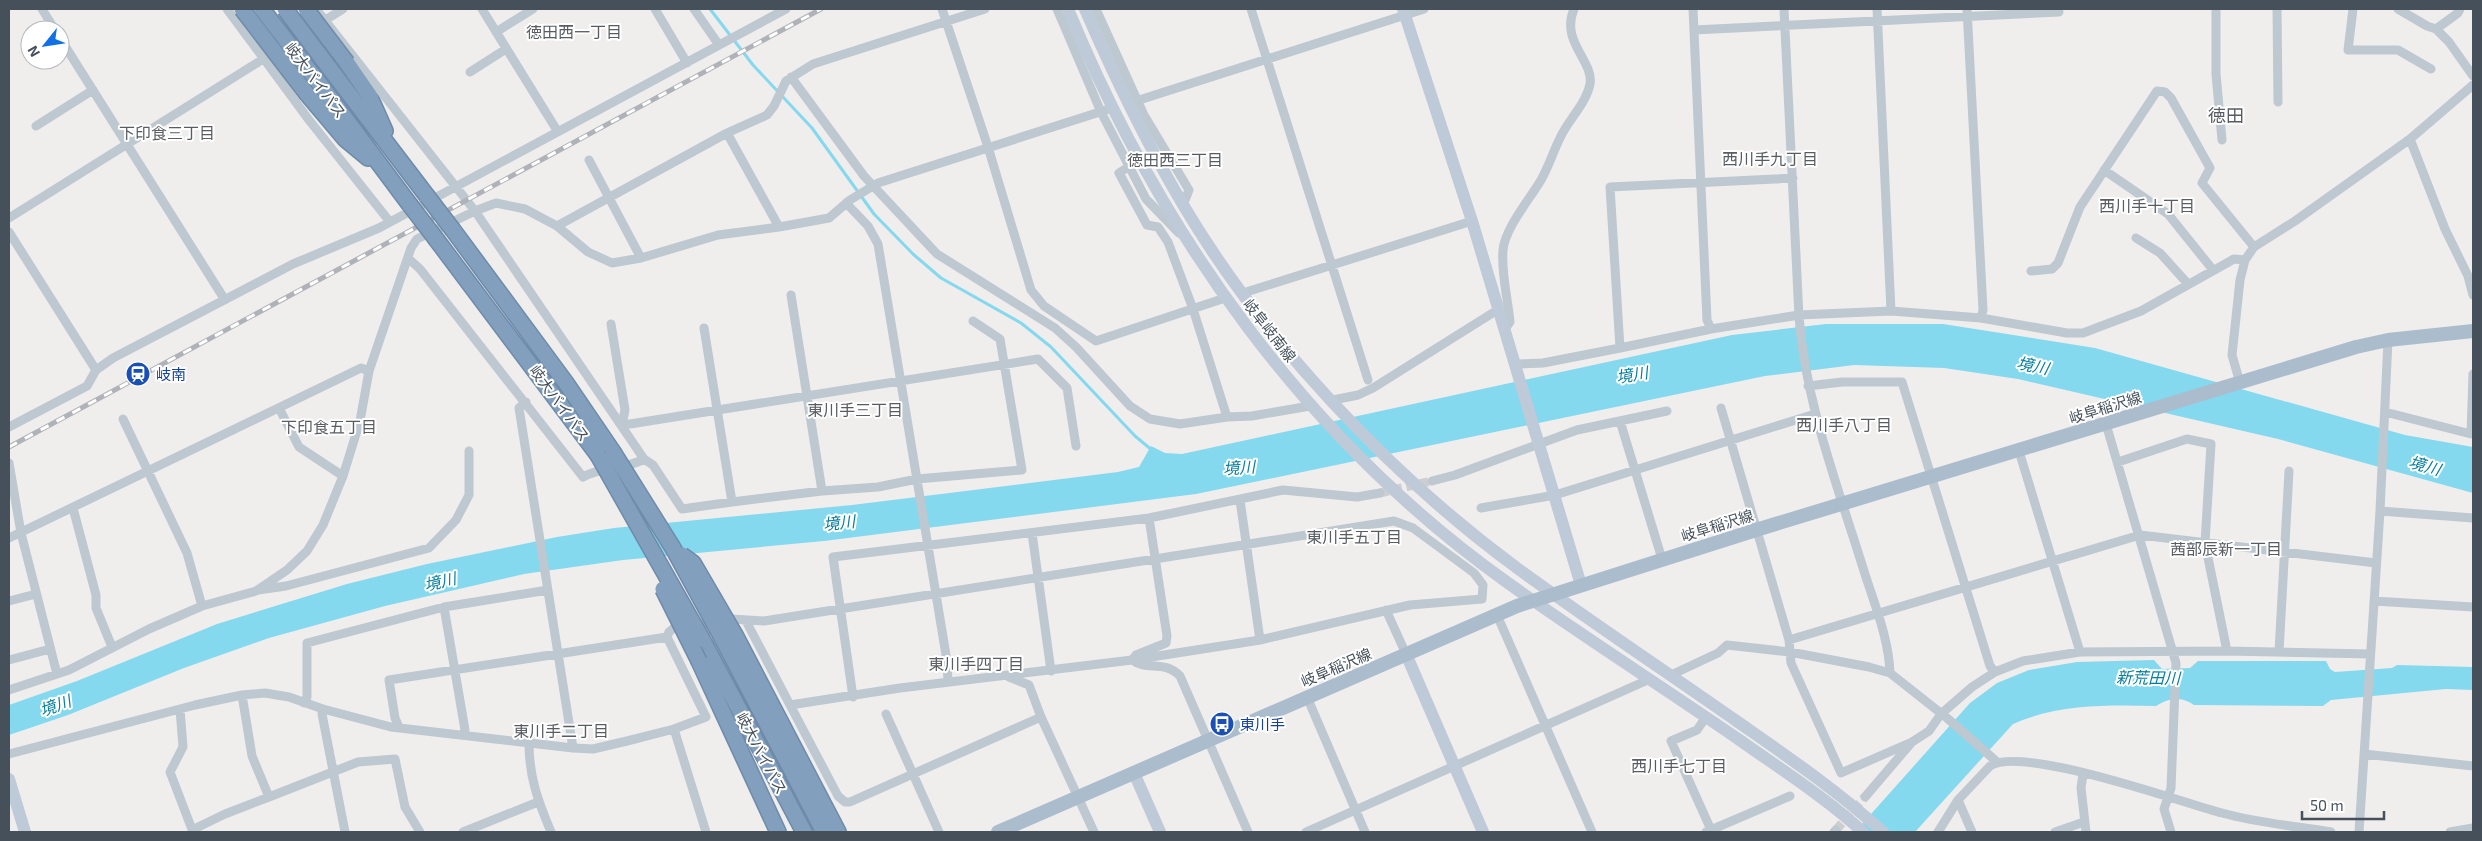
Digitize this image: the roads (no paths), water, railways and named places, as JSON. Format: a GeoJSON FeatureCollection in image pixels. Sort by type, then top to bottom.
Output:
{"type":"FeatureCollection","features":[{"type":"Feature","properties":{"kind":"highway"},"geometry":{"type":"LineString","coordinates":[[242,9],[307,94],[345,139],[384,172]]}},
{"type":"Feature","properties":{"kind":"highway","name":"岐大バイパス"},"geometry":{"type":"LineString","coordinates":[[262,9],[319,82],[384,172],[605,453],[673,548],[693,563],[824,832]]}},
{"type":"Feature","properties":{"kind":"highway","name":"岐大バイパス"},"geometry":{"type":"LineString","coordinates":[[285,9],[399,158],[566,383],[605,453],[654,552],[804,832]]}},
{"type":"Feature","properties":{"kind":"highway"},"geometry":{"type":"LineString","coordinates":[[306,9],[369,95],[399,158]]}},
{"type":"Feature","properties":{"kind":"highway"},"geometry":{"type":"LineString","coordinates":[[654,552],[655,573],[699,662],[778,832]]}},
{"type":"Feature","properties":{"kind":"highway"},"geometry":{"type":"LineString","coordinates":[[728,635],[838,832]]}},
{"type":"Feature","properties":{"kind":"main road","name":"岐阜稲沢線"},"geometry":{"type":"LineString","coordinates":[[998,832],[1534,600],[1756,530],[1844,505],[2356,347],[2388,340],[2473,331]]}},
{"type":"Feature","properties":{"kind":"street"},"geometry":{"type":"LineString","coordinates":[[42,9],[49,20]]}},
{"type":"Feature","properties":{"kind":"street"},"geometry":{"type":"LineString","coordinates":[[227,9],[390,222]]}},
{"type":"Feature","properties":{"kind":"street"},"geometry":{"type":"LineString","coordinates":[[316,9],[474,211],[622,424],[644,459],[654,465],[682,509],[822,491],[917,483],[1022,470],[1000,339],[973,321]]}},
{"type":"Feature","properties":{"kind":"street"},"geometry":{"type":"LineString","coordinates":[[9,218],[343,9]]}},
{"type":"Feature","properties":{"kind":"street"},"geometry":{"type":"LineString","coordinates":[[482,9],[558,132]]}},
{"type":"Feature","properties":{"kind":"street"},"geometry":{"type":"LineString","coordinates":[[496,32],[533,9]]}},
{"type":"Feature","properties":{"kind":"street"},"geometry":{"type":"LineString","coordinates":[[655,9],[687,63]]}},
{"type":"Feature","properties":{"kind":"street"},"geometry":{"type":"LineString","coordinates":[[694,9],[722,44]]}},
{"type":"Feature","properties":{"kind":"street"},"geometry":{"type":"LineString","coordinates":[[9,427],[87,386],[96,370],[112,358],[293,264],[390,222],[786,9]]}},
{"type":"Feature","properties":{"kind":"street"},"geometry":{"type":"LineString","coordinates":[[942,9],[988,147],[1031,290],[1044,306],[1096,341],[1226,298]]}},
{"type":"Feature","properties":{"kind":"street"},"geometry":{"type":"LineString","coordinates":[[557,226],[727,133],[767,114],[774,106],[788,79],[813,64],[985,9]]}},
{"type":"Feature","properties":{"kind":"street"},"geometry":{"type":"LineString","coordinates":[[1057,9],[1146,199],[1184,237]]}},
{"type":"Feature","properties":{"kind":"street","name":"岐阜岐南線"},"geometry":{"type":"LineString","coordinates":[[1068,9],[1103,91],[1184,237],[1226,298],[1312,408],[1372,469],[1445,533],[1507,582],[1789,774],[1863,832]]}},
{"type":"Feature","properties":{"kind":"street","name":"岐阜岐南線"},"geometry":{"type":"LineString","coordinates":[[1085,9],[1118,85],[1183,205],[1243,293],[1283,344],[1386,457],[1447,512],[1554,594],[1799,765],[1861,812],[1883,832]]}},
{"type":"Feature","properties":{"kind":"street"},"geometry":{"type":"LineString","coordinates":[[1096,9],[1135,101],[1189,190],[1183,205]]}},
{"type":"Feature","properties":{"kind":"street"},"geometry":{"type":"LineString","coordinates":[[1251,9],[1368,380]]}},
{"type":"Feature","properties":{"kind":"street"},"geometry":{"type":"LineString","coordinates":[[1135,101],[1404,12],[1424,9]]}},
{"type":"Feature","properties":{"kind":"street"},"geometry":{"type":"LineString","coordinates":[[1505,329],[1510,322],[1503,265],[1503,248],[1508,233],[1541,179],[1560,137],[1586,95],[1590,84],[1590,75],[1572,40],[1571,16],[1574,9]]}},
{"type":"Feature","properties":{"kind":"street"},"geometry":{"type":"LineString","coordinates":[[1693,9],[1707,320],[1711,329]]}},
{"type":"Feature","properties":{"kind":"street"},"geometry":{"type":"LineString","coordinates":[[1784,9],[1799,316],[1807,384],[1877,614],[1889,660],[1890,673]]}},
{"type":"Feature","properties":{"kind":"street"},"geometry":{"type":"LineString","coordinates":[[1877,9],[1892,311]]}},
{"type":"Feature","properties":{"kind":"street"},"geometry":{"type":"LineString","coordinates":[[2216,9],[2216,74],[2222,140]]}},
{"type":"Feature","properties":{"kind":"street"},"geometry":{"type":"LineString","coordinates":[[2276,9],[2278,102]]}},
{"type":"Feature","properties":{"kind":"street"},"geometry":{"type":"LineString","coordinates":[[2353,9],[2348,50],[2398,50],[2431,69]]}},
{"type":"Feature","properties":{"kind":"street"},"geometry":{"type":"LineString","coordinates":[[2398,9],[2427,26],[2436,29],[2449,42],[2473,76]]}},
{"type":"Feature","properties":{"kind":"street"},"geometry":{"type":"LineString","coordinates":[[2436,29],[2458,13],[2460,9]]}},
{"type":"Feature","properties":{"kind":"street"},"geometry":{"type":"LineString","coordinates":[[1404,12],[1472,221],[1581,585]]}},
{"type":"Feature","properties":{"kind":"street"},"geometry":{"type":"LineString","coordinates":[[1694,30],[1967,13],[2059,12]]}},
{"type":"Feature","properties":{"kind":"street"},"geometry":{"type":"LineString","coordinates":[[1967,13],[1983,310],[1981,318]]}},
{"type":"Feature","properties":{"kind":"street"},"geometry":{"type":"LineString","coordinates":[[470,72],[506,49]]}},
{"type":"Feature","properties":{"kind":"street"},"geometry":{"type":"LineString","coordinates":[[70,54],[225,300]]}},
{"type":"Feature","properties":{"kind":"street"},"geometry":{"type":"LineString","coordinates":[[788,79],[870,187],[937,254],[1055,328],[1076,347],[1130,406],[1150,419],[1180,424],[1312,408]]}},
{"type":"Feature","properties":{"kind":"street"},"geometry":{"type":"LineString","coordinates":[[2239,383],[2232,355],[2240,280],[2245,260],[2254,247],[2295,221],[2410,139],[2473,85]]}},
{"type":"Feature","properties":{"kind":"street"},"geometry":{"type":"LineString","coordinates":[[36,126],[93,90]]}},
{"type":"Feature","properties":{"kind":"street"},"geometry":{"type":"LineString","coordinates":[[2030,271],[2052,269],[2058,263],[2080,207],[2157,91],[2165,92],[2171,98],[2210,168],[2202,183],[2254,247]]}},
{"type":"Feature","properties":{"kind":"street"},"geometry":{"type":"LineString","coordinates":[[256,591],[287,570],[306,551],[323,525],[343,476],[360,421],[369,371],[409,259],[411,248],[417,239],[474,211],[496,203],[524,209],[557,226],[588,252],[612,263],[641,258],[718,235],[830,218],[848,202],[870,187],[988,147],[1104,111]]}},
{"type":"Feature","properties":{"kind":"street"},"geometry":{"type":"LineString","coordinates":[[727,133],[779,227]]}},
{"type":"Feature","properties":{"kind":"street"},"geometry":{"type":"LineString","coordinates":[[2410,139],[2445,229],[2468,276],[2473,295]]}},
{"type":"Feature","properties":{"kind":"street"},"geometry":{"type":"LineString","coordinates":[[589,160],[641,258]]}},
{"type":"Feature","properties":{"kind":"street"},"geometry":{"type":"LineString","coordinates":[[1130,166],[1119,173],[1148,225],[1158,227],[1168,242],[1192,309],[1226,417]]}},
{"type":"Feature","properties":{"kind":"street"},"geometry":{"type":"LineString","coordinates":[[2104,170],[2168,214],[2213,270]]}},
{"type":"Feature","properties":{"kind":"street"},"geometry":{"type":"LineString","coordinates":[[1620,348],[1610,186],[1793,178]]}},
{"type":"Feature","properties":{"kind":"street"},"geometry":{"type":"LineString","coordinates":[[848,202],[868,226],[878,244],[934,593],[947,661],[948,682]]}},
{"type":"Feature","properties":{"kind":"street"},"geometry":{"type":"LineString","coordinates":[[1243,293],[1472,221]]}},
{"type":"Feature","properties":{"kind":"street"},"geometry":{"type":"LineString","coordinates":[[9,232],[96,370]]}},
{"type":"Feature","properties":{"kind":"street"},"geometry":{"type":"LineString","coordinates":[[2136,238],[2160,253],[2188,284]]}},
{"type":"Feature","properties":{"kind":"street"},"geometry":{"type":"LineString","coordinates":[[409,259],[420,269],[583,477],[594,472],[634,465],[644,459]]}},
{"type":"Feature","properties":{"kind":"street"},"geometry":{"type":"LineString","coordinates":[[1517,368],[1711,329],[1799,316],[1892,311],[1981,318],[2067,333],[2083,333],[2141,311],[2234,259],[2245,260]]}},
{"type":"Feature","properties":{"kind":"street"},"geometry":{"type":"LineString","coordinates":[[792,295],[822,491]]}},
{"type":"Feature","properties":{"kind":"street"},"geometry":{"type":"LineString","coordinates":[[1336,404],[1373,388],[1499,310]]}},
{"type":"Feature","properties":{"kind":"street"},"geometry":{"type":"LineString","coordinates":[[612,324],[625,410],[622,424]]}},
{"type":"Feature","properties":{"kind":"street"},"geometry":{"type":"LineString","coordinates":[[704,328],[732,502]]}},
{"type":"Feature","properties":{"kind":"street"},"geometry":{"type":"LineString","coordinates":[[2359,832],[2382,479],[2388,340]]}},
{"type":"Feature","properties":{"kind":"street"},"geometry":{"type":"LineString","coordinates":[[622,424],[1038,359],[1067,388],[1076,446]]}},
{"type":"Feature","properties":{"kind":"street"},"geometry":{"type":"LineString","coordinates":[[9,538],[361,368],[369,371]]}},
{"type":"Feature","properties":{"kind":"street"},"geometry":{"type":"LineString","coordinates":[[2385,414],[2471,434],[2473,374]]}},
{"type":"Feature","properties":{"kind":"street"},"geometry":{"type":"LineString","coordinates":[[1807,384],[1902,382],[1990,666],[1995,672]]}},
{"type":"Feature","properties":{"kind":"street"},"geometry":{"type":"LineString","coordinates":[[526,402],[519,408],[573,748]]}},
{"type":"Feature","properties":{"kind":"street"},"geometry":{"type":"LineString","coordinates":[[279,408],[299,447],[343,476]]}},
{"type":"Feature","properties":{"kind":"street"},"geometry":{"type":"LineString","coordinates":[[1721,408],[1755,518],[1756,530],[1788,640],[1791,663],[1841,773],[1912,742],[1929,731],[1972,687],[1995,672],[2023,662],[2080,652],[2227,651],[2370,657]]}},
{"type":"Feature","properties":{"kind":"street"},"geometry":{"type":"LineString","coordinates":[[1432,481],[1455,475],[1538,439],[1667,411]]}},
{"type":"Feature","properties":{"kind":"street"},"geometry":{"type":"LineString","coordinates":[[1481,508],[1555,495],[1815,414]]}},
{"type":"Feature","properties":{"kind":"street"},"geometry":{"type":"LineString","coordinates":[[122,419],[187,553],[202,606]]}},
{"type":"Feature","properties":{"kind":"street"},"geometry":{"type":"LineString","coordinates":[[1620,421],[1662,560]]}},
{"type":"Feature","properties":{"kind":"street"},"geometry":{"type":"LineString","coordinates":[[2106,424],[2176,663],[2171,788],[2164,809],[2170,832]]}},
{"type":"Feature","properties":{"kind":"street"},"geometry":{"type":"LineString","coordinates":[[2118,462],[2187,439],[2211,444],[2205,543],[2227,651]]}},
{"type":"Feature","properties":{"kind":"street"},"geometry":{"type":"LineString","coordinates":[[9,690],[57,674],[202,606],[429,548],[456,520],[469,495],[469,451]]}},
{"type":"Feature","properties":{"kind":"street"},"geometry":{"type":"LineString","coordinates":[[2019,451],[2080,652]]}},
{"type":"Feature","properties":{"kind":"street"},"geometry":{"type":"LineString","coordinates":[[9,463],[21,533],[57,674]]}},
{"type":"Feature","properties":{"kind":"street"},"geometry":{"type":"LineString","coordinates":[[2279,652],[2290,472]]}},
{"type":"Feature","properties":{"kind":"street"},"geometry":{"type":"LineString","coordinates":[[854,697],[833,557],[927,543],[1032,533],[1149,518],[1283,490],[1358,497],[1380,494]]}},
{"type":"Feature","properties":{"kind":"street"},"geometry":{"type":"LineString","coordinates":[[1240,500],[1260,640]]}},
{"type":"Feature","properties":{"kind":"street"},"geometry":{"type":"LineString","coordinates":[[73,508],[96,595],[96,608],[112,647]]}},
{"type":"Feature","properties":{"kind":"street"},"geometry":{"type":"LineString","coordinates":[[2380,511],[2473,518]]}},
{"type":"Feature","properties":{"kind":"street"},"geometry":{"type":"LineString","coordinates":[[1132,660],[1136,655],[1166,643],[1168,636],[1149,518]]}},
{"type":"Feature","properties":{"kind":"street"},"geometry":{"type":"LineString","coordinates":[[9,754],[180,709],[242,695],[264,693],[289,697],[323,709],[391,727],[594,749],[674,729],[706,717],[667,637],[668,632],[674,628],[732,619],[764,621],[1394,521],[1413,528],[1474,573],[1483,585],[1482,599],[1386,610],[1260,640],[1132,660],[948,682],[790,705]]}},
{"type":"Feature","properties":{"kind":"street"},"geometry":{"type":"LineString","coordinates":[[1032,533],[1051,671]]}},
{"type":"Feature","properties":{"kind":"street"},"geometry":{"type":"LineString","coordinates":[[1788,640],[2140,535],[2376,562]]}},
{"type":"Feature","properties":{"kind":"street"},"geometry":{"type":"LineString","coordinates":[[304,703],[307,697],[307,643],[444,607],[547,586]]}},
{"type":"Feature","properties":{"kind":"street"},"geometry":{"type":"LineString","coordinates":[[9,601],[36,594]]}},
{"type":"Feature","properties":{"kind":"street"},"geometry":{"type":"LineString","coordinates":[[2374,601],[2473,607]]}},
{"type":"Feature","properties":{"kind":"street"},"geometry":{"type":"LineString","coordinates":[[444,607],[465,730],[463,735]]}},
{"type":"Feature","properties":{"kind":"street"},"geometry":{"type":"LineString","coordinates":[[1386,610],[1483,832]]}},
{"type":"Feature","properties":{"kind":"street"},"geometry":{"type":"LineString","coordinates":[[1497,615],[1592,832]]}},
{"type":"Feature","properties":{"kind":"street"},"geometry":{"type":"LineString","coordinates":[[746,621],[838,796],[845,802],[850,802],[1041,717]]}},
{"type":"Feature","properties":{"kind":"street"},"geometry":{"type":"LineString","coordinates":[[399,727],[395,718],[389,680],[667,637]]}},
{"type":"Feature","properties":{"kind":"street"},"geometry":{"type":"LineString","coordinates":[[1670,675],[1718,653],[1727,645],[1790,652],[1869,667],[1890,673],[1944,716],[1993,759],[2044,764],[2168,795],[2223,813],[2331,832]]}},
{"type":"Feature","properties":{"kind":"street"},"geometry":{"type":"LineString","coordinates":[[9,660],[50,649]]}},
{"type":"Feature","properties":{"kind":"street"},"geometry":{"type":"LineString","coordinates":[[1132,660],[1138,664],[1172,668],[1180,676],[1248,832]]}},
{"type":"Feature","properties":{"kind":"street"},"geometry":{"type":"LineString","coordinates":[[1009,676],[1029,686],[1041,717],[1094,832]]}},
{"type":"Feature","properties":{"kind":"street"},"geometry":{"type":"LineString","coordinates":[[1306,832],[1650,679]]}},
{"type":"Feature","properties":{"kind":"street"},"geometry":{"type":"LineString","coordinates":[[242,695],[252,756],[269,798]]}},
{"type":"Feature","properties":{"kind":"street"},"geometry":{"type":"LineString","coordinates":[[1307,697],[1365,832]]}},
{"type":"Feature","properties":{"kind":"street"},"geometry":{"type":"LineString","coordinates":[[180,709],[183,747],[170,772],[193,831],[225,814],[358,762],[395,759],[405,807],[420,832]]}},
{"type":"Feature","properties":{"kind":"street"},"geometry":{"type":"LineString","coordinates":[[323,709],[322,714],[344,832]]}},
{"type":"Feature","properties":{"kind":"street"},"geometry":{"type":"LineString","coordinates":[[886,714],[940,832]]}},
{"type":"Feature","properties":{"kind":"street"},"geometry":{"type":"LineString","coordinates":[[1706,717],[1697,730],[1671,741],[1710,831],[1790,796]]}},
{"type":"Feature","properties":{"kind":"street"},"geometry":{"type":"LineString","coordinates":[[674,729],[706,832]]}},
{"type":"Feature","properties":{"kind":"street"},"geometry":{"type":"LineString","coordinates":[[1865,797],[1912,742]]}},
{"type":"Feature","properties":{"kind":"street"},"geometry":{"type":"LineString","coordinates":[[529,743],[529,768],[538,802],[551,832]]}},
{"type":"Feature","properties":{"kind":"street"},"geometry":{"type":"LineString","coordinates":[[2364,754],[2473,766]]}},
{"type":"Feature","properties":{"kind":"street"},"geometry":{"type":"LineString","coordinates":[[1938,832],[1958,800],[1993,759]]}},
{"type":"Feature","properties":{"kind":"street"},"geometry":{"type":"LineString","coordinates":[[1134,773],[1160,832]]}},
{"type":"Feature","properties":{"kind":"street"},"geometry":{"type":"LineString","coordinates":[[2083,774],[2081,788],[2086,832]]}},
{"type":"Feature","properties":{"kind":"street"},"geometry":{"type":"LineString","coordinates":[[9,779],[25,832]]}},
{"type":"Feature","properties":{"kind":"street"},"geometry":{"type":"LineString","coordinates":[[1958,800],[1972,832]]}},
{"type":"Feature","properties":{"kind":"street"},"geometry":{"type":"LineString","coordinates":[[463,832],[538,802]]}},
{"type":"Feature","properties":{"kind":"street"},"geometry":{"type":"LineString","coordinates":[[2055,832],[2084,822]]}},
{"type":"Feature","properties":{"kind":"street"},"geometry":{"type":"LineString","coordinates":[[2450,832],[2473,829]]}},
{"type":"Feature","properties":{"kind":"water","name":"境川"},"geometry":{"type":"Polygon","coordinates":[[[1826,324],[1943,324],[2095,348],[2405,435],[2473,447],[2473,493],[2278,439],[2018,379],[1944,368],[1854,365],[1765,376],[1196,494],[824,541],[623,560],[524,574],[385,606],[269,638],[184,668],[68,715],[9,735],[9,705],[77,681],[217,624],[347,584],[427,564],[557,537],[614,528],[852,505],[1118,472],[1139,467],[1151,446],[1165,453],[1182,454],[1732,335],[1826,324]]]}},
{"type":"Feature","properties":{"kind":"water","name":"新荒田川"},"geometry":{"type":"Polygon","coordinates":[[[2154,660],[2162,669],[2190,668],[2198,661],[2326,661],[2330,669],[2335,672],[2392,668],[2397,665],[2473,667],[2473,690],[2446,689],[2331,700],[2323,706],[2194,705],[2184,700],[2175,699],[2156,706],[2083,707],[2047,713],[2013,724],[1915,832],[1855,832],[1970,703],[1997,683],[2029,670],[2077,662],[2154,660]]]}},
{"type":"Feature","properties":{"kind":"waterway"},"geometry":{"type":"LineString","coordinates":[[710,9],[753,65],[812,128],[874,214],[913,254],[941,278],[1021,323],[1051,347],[1135,436],[1153,451]]}},
{"type":"Feature","properties":{"kind":"tunnel"},"geometry":{"type":"LineString","coordinates":[[1380,493],[1432,481]]}},
{"type":"Feature","properties":{"kind":"tunnel"},"geometry":{"type":"LineString","coordinates":[[1836,830],[1865,797]]}},
{"type":"Feature","properties":{"kind":"railway"},"geometry":{"type":"LineString","coordinates":[[9,447],[821,9]]}},
{"type":"Feature","properties":{"kind":"place","name":"岐南"},"geometry":{"type":"Point","coordinates":[138,374]}},
{"type":"Feature","properties":{"kind":"place","name":"東川手"},"geometry":{"type":"Point","coordinates":[1222,724]}},
{"type":"Feature","properties":{"kind":"district","name":"徳田西一丁目"},"geometry":{"type":"Point","coordinates":[574,31]}},
{"type":"Feature","properties":{"kind":"district","name":"徳田"},"geometry":{"type":"Point","coordinates":[2226,115]}},
{"type":"Feature","properties":{"kind":"district","name":"下印食三丁目"},"geometry":{"type":"Point","coordinates":[167,132]}},
{"type":"Feature","properties":{"kind":"district","name":"西川手九丁目"},"geometry":{"type":"Point","coordinates":[1770,158]}},
{"type":"Feature","properties":{"kind":"district","name":"徳田西三丁目"},"geometry":{"type":"Point","coordinates":[1175,159]}},
{"type":"Feature","properties":{"kind":"district","name":"西川手十丁目"},"geometry":{"type":"Point","coordinates":[2147,205]}},
{"type":"Feature","properties":{"kind":"district","name":"東川手三丁目"},"geometry":{"type":"Point","coordinates":[855,409]}},
{"type":"Feature","properties":{"kind":"district","name":"西川手八丁目"},"geometry":{"type":"Point","coordinates":[1844,424]}},
{"type":"Feature","properties":{"kind":"district","name":"下印食五丁目"},"geometry":{"type":"Point","coordinates":[329,426]}},
{"type":"Feature","properties":{"kind":"district","name":"東川手五丁目"},"geometry":{"type":"Point","coordinates":[1354,536]}},
{"type":"Feature","properties":{"kind":"district","name":"茜部辰新一丁目"},"geometry":{"type":"Point","coordinates":[2226,548]}},
{"type":"Feature","properties":{"kind":"district","name":"東川手四丁目"},"geometry":{"type":"Point","coordinates":[976,663]}},
{"type":"Feature","properties":{"kind":"district","name":"東川手二丁目"},"geometry":{"type":"Point","coordinates":[561,730]}},
{"type":"Feature","properties":{"kind":"district","name":"西川手七丁目"},"geometry":{"type":"Point","coordinates":[1679,765]}}]}
